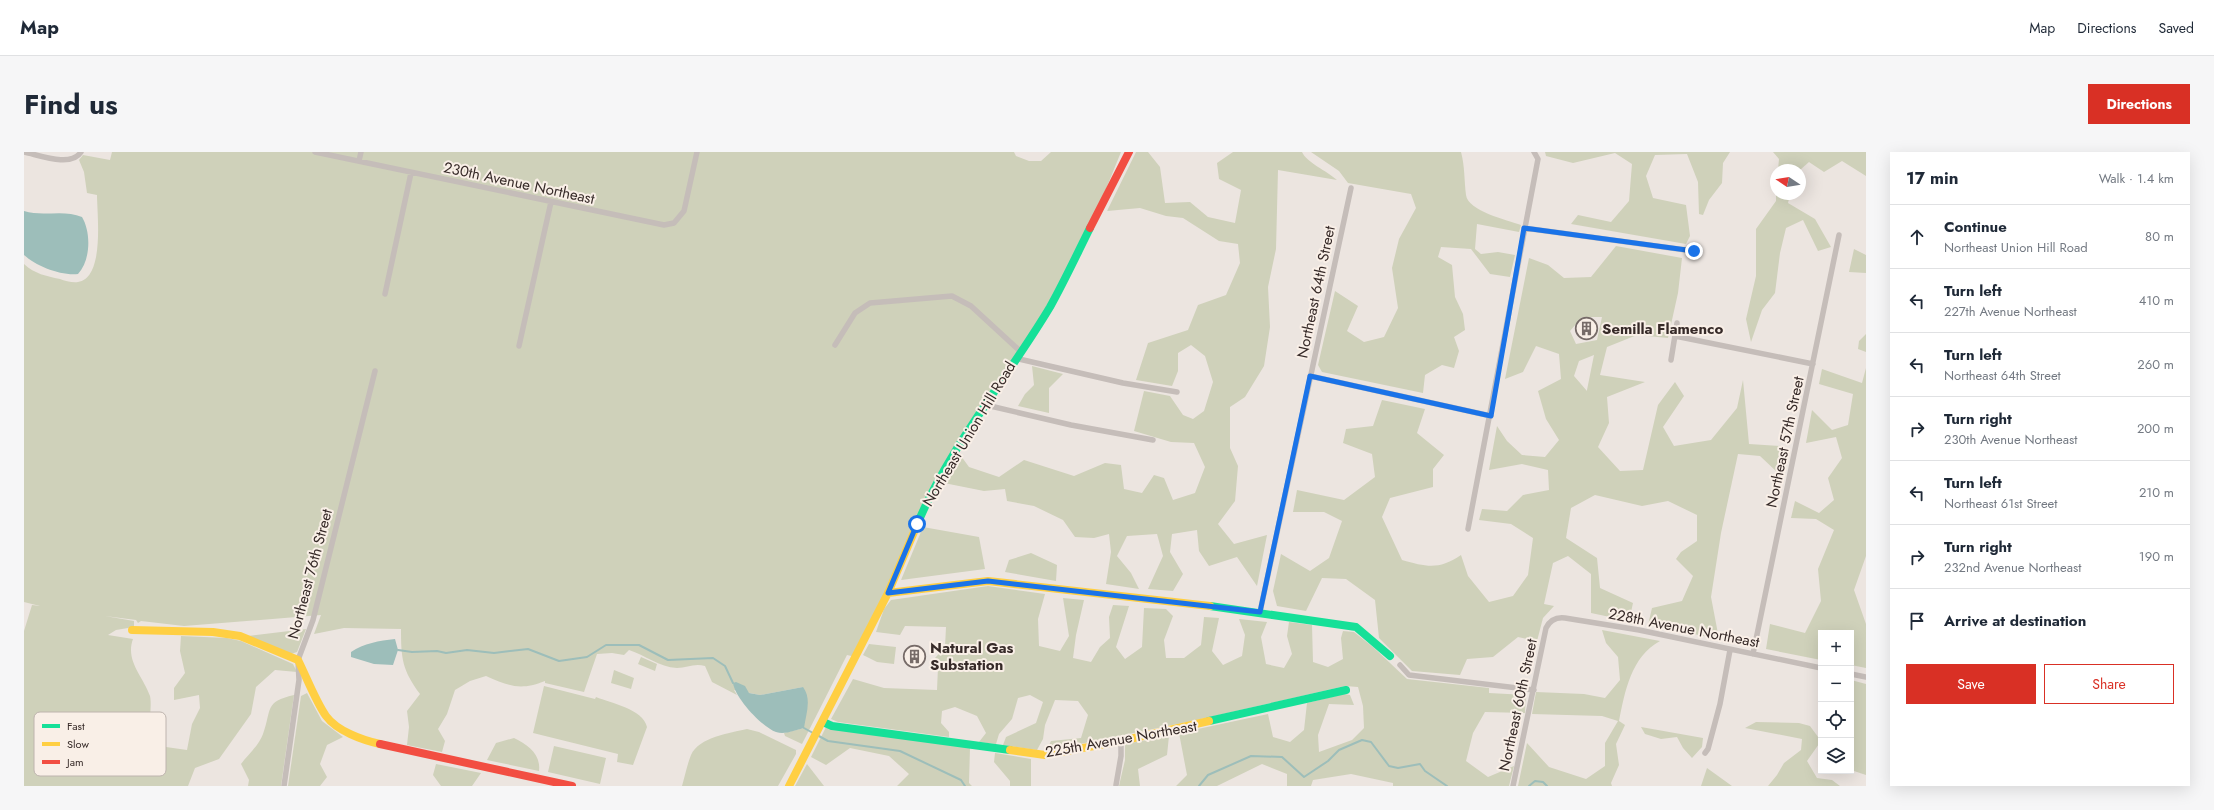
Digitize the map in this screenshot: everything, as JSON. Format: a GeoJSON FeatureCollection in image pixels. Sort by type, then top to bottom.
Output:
{"type":"FeatureCollection","features":[{"type":"Feature","properties":{"kind":"street"},"geometry":{"type":"LineString","coordinates":[[24,152],[66,160],[75,158],[81,152]]}},
{"type":"Feature","properties":{"kind":"street","name":"230th Avenue Northeast"},"geometry":{"type":"LineString","coordinates":[[315,152],[664,225],[674,223],[680,218],[685,205],[697,152]]}},
{"type":"Feature","properties":{"kind":"street"},"geometry":{"type":"LineString","coordinates":[[359,161],[361,152]]}},
{"type":"Feature","properties":{"kind":"street","name":"Northeast Union Hill Road"},"geometry":{"type":"LineString","coordinates":[[789,786],[824,722],[888,593],[926,502],[1064,280],[1129,152]]}},
{"type":"Feature","properties":{"kind":"street"},"geometry":{"type":"LineString","coordinates":[[1468,529],[1491,416],[1524,228],[1538,159],[1534,152]]}},
{"type":"Feature","properties":{"kind":"street"},"geometry":{"type":"LineString","coordinates":[[385,294],[411,173]]}},
{"type":"Feature","properties":{"kind":"street","name":"Northeast 64th Street"},"geometry":{"type":"LineString","coordinates":[[1260,612],[1351,188]]}},
{"type":"Feature","properties":{"kind":"street"},"geometry":{"type":"LineString","coordinates":[[518,346],[551,202]]}},
{"type":"Feature","properties":{"kind":"street"},"geometry":{"type":"LineString","coordinates":[[1524,228],[1694,251]]}},
{"type":"Feature","properties":{"kind":"street","name":"Northeast 57th Street"},"geometry":{"type":"LineString","coordinates":[[1753,654],[1839,236]]}},
{"type":"Feature","properties":{"kind":"street"},"geometry":{"type":"LineString","coordinates":[[835,345],[855,313],[870,303],[952,296],[971,306],[1020,351],[1019,359],[1026,362],[1123,383],[1177,392]]}},
{"type":"Feature","properties":{"kind":"street"},"geometry":{"type":"LineString","coordinates":[[1671,360],[1677,323]]}},
{"type":"Feature","properties":{"kind":"street"},"geometry":{"type":"LineString","coordinates":[[1675,336],[1813,364]]}},
{"type":"Feature","properties":{"kind":"street","name":"Northeast 76th Street"},"geometry":{"type":"LineString","coordinates":[[284,786],[300,680],[298,660],[313,620],[375,371]]}},
{"type":"Feature","properties":{"kind":"street"},"geometry":{"type":"LineString","coordinates":[[1310,376],[1491,416]]}},
{"type":"Feature","properties":{"kind":"street"},"geometry":{"type":"LineString","coordinates":[[986,405],[1153,440]]}},
{"type":"Feature","properties":{"kind":"street"},"geometry":{"type":"LineString","coordinates":[[888,593],[988,581],[1260,612],[1356,627],[1390,656]]}},
{"type":"Feature","properties":{"kind":"street","name":"228th Avenue Northeast"},"geometry":{"type":"LineString","coordinates":[[1546,628],[1551,621],[1565,618],[1639,630],[1818,667]]}},
{"type":"Feature","properties":{"kind":"street","name":"Northeast 60th Street"},"geometry":{"type":"LineString","coordinates":[[1513,786],[1546,628]]}},
{"type":"Feature","properties":{"kind":"street"},"geometry":{"type":"LineString","coordinates":[[132,630],[213,632],[240,636],[298,660],[326,716],[343,729],[365,741],[572,786]]}},
{"type":"Feature","properties":{"kind":"street"},"geometry":{"type":"LineString","coordinates":[[1705,753],[1720,704],[1730,650]]}},
{"type":"Feature","properties":{"kind":"street"},"geometry":{"type":"LineString","coordinates":[[1400,665],[1409,675],[1534,690]]}},
{"type":"Feature","properties":{"kind":"street"},"geometry":{"type":"LineString","coordinates":[[1854,675],[1866,677]]}},
{"type":"Feature","properties":{"kind":"street","name":"225th Avenue Northeast"},"geometry":{"type":"LineString","coordinates":[[824,722],[832,726],[1045,755],[1121,742],[1346,690]]}},
{"type":"Feature","properties":{"kind":"street"},"geometry":{"type":"LineString","coordinates":[[1116,785],[1121,756],[1121,742]]}},
{"type":"Feature","properties":{"kind":"green space"},"geometry":{"type":"Polygon","coordinates":[[[112,152],[1014,152],[1016,156],[1029,161],[1041,161],[1051,152],[1121,152],[1086,238],[1064,280],[947,466],[856,657],[847,655],[802,744],[785,736],[784,733],[804,728],[803,687],[760,695],[734,690],[737,695],[712,682],[705,666],[697,665],[681,668],[670,667],[629,650],[624,655],[612,653],[597,654],[584,692],[545,683],[545,681],[528,686],[515,686],[508,685],[486,676],[470,681],[455,690],[447,714],[438,729],[445,741],[442,752],[407,745],[409,727],[407,711],[420,694],[406,671],[401,648],[401,629],[344,628],[314,634],[321,615],[184,626],[141,621],[138,623],[136,620],[105,616],[134,621],[134,627],[116,630],[108,635],[133,639],[131,654],[136,668],[150,696],[151,712],[34,712],[34,776],[166,776],[166,747],[187,750],[192,724],[200,708],[199,695],[174,700],[174,688],[185,673],[180,651],[181,636],[227,638],[241,641],[293,664],[297,672],[275,670],[256,687],[251,714],[219,759],[195,768],[188,786],[24,786],[24,631],[32,605],[40,606],[24,602],[24,264],[41,274],[67,281],[78,282],[87,278],[96,258],[98,244],[97,195],[87,193],[84,172],[79,160],[83,155],[110,160],[112,152]]]}},
{"type":"Feature","properties":{"kind":"green space"},"geometry":{"type":"Polygon","coordinates":[[[1136,152],[1148,152],[1160,167],[1165,203],[1190,202],[1208,217],[1235,223],[1241,190],[1219,179],[1217,163],[1233,152],[1302,152],[1308,160],[1337,180],[1278,170],[1276,249],[1268,287],[1270,327],[1264,366],[1245,397],[1230,407],[1230,448],[1238,466],[1235,501],[1218,524],[1234,544],[1267,535],[1257,586],[1237,557],[1209,566],[1199,551],[1197,530],[1172,534],[1170,552],[1183,574],[1173,591],[1148,589],[1163,556],[1157,534],[1127,536],[1117,556],[1131,573],[1139,589],[1106,584],[1111,552],[1109,534],[1094,538],[1075,537],[1063,520],[1034,506],[1007,501],[1005,489],[984,491],[944,483],[961,456],[969,467],[999,477],[1024,460],[1074,476],[1105,463],[1121,465],[1124,489],[1142,493],[1154,475],[1164,478],[1173,500],[1195,493],[1205,467],[1194,443],[1171,442],[1134,431],[1144,391],[1170,396],[1183,415],[1193,419],[1204,411],[1213,382],[1205,356],[1191,345],[1178,353],[1178,371],[1172,386],[1136,380],[1148,343],[1188,330],[1198,305],[1226,295],[1240,263],[1238,244],[1219,241],[1183,218],[1166,216],[1140,208],[1107,211],[1136,152]]]}},
{"type":"Feature","properties":{"kind":"green space"},"geometry":{"type":"Polygon","coordinates":[[[1311,152],[1461,152],[1468,201],[1473,206],[1489,214],[1521,225],[1519,232],[1477,224],[1475,249],[1481,254],[1498,252],[1515,255],[1510,277],[1490,274],[1471,249],[1441,247],[1438,257],[1452,265],[1455,297],[1463,314],[1465,330],[1454,337],[1459,351],[1454,368],[1442,365],[1425,375],[1423,393],[1322,372],[1318,365],[1335,291],[1358,306],[1347,331],[1364,342],[1384,337],[1398,308],[1392,268],[1399,239],[1416,208],[1411,194],[1348,183],[1339,171],[1311,152]]]}},
{"type":"Feature","properties":{"kind":"green space"},"geometry":{"type":"Polygon","coordinates":[[[1545,152],[1730,152],[1723,163],[1722,183],[1709,200],[1703,215],[1699,214],[1698,182],[1687,154],[1655,155],[1646,176],[1653,198],[1686,205],[1690,236],[1686,244],[1571,224],[1578,215],[1611,222],[1629,201],[1632,164],[1615,153],[1573,163],[1546,156],[1545,152]]]}},
{"type":"Feature","properties":{"kind":"green space"},"geometry":{"type":"Polygon","coordinates":[[[1773,152],[1866,152],[1866,176],[1842,161],[1824,172],[1809,162],[1806,165],[1779,164],[1779,159],[1773,152]]]}},
{"type":"Feature","properties":{"kind":"green space"},"geometry":{"type":"Polygon","coordinates":[[[1789,200],[1788,203],[1815,219],[1831,247],[1818,251],[1803,220],[1786,228],[1780,253],[1775,293],[1762,310],[1751,342],[1746,319],[1756,276],[1756,229],[1776,201],[1789,200]]]}},
{"type":"Feature","properties":{"kind":"green space"},"geometry":{"type":"Polygon","coordinates":[[[1616,246],[1682,258],[1678,293],[1668,338],[1637,335],[1607,347],[1600,375],[1645,382],[1607,397],[1609,423],[1598,447],[1620,471],[1643,470],[1658,405],[1675,382],[1684,396],[1663,427],[1674,446],[1711,440],[1737,408],[1743,380],[1749,444],[1782,446],[1777,472],[1760,456],[1738,454],[1721,533],[1711,597],[1719,639],[1648,625],[1652,608],[1682,601],[1693,576],[1676,559],[1681,552],[1697,541],[1697,515],[1668,501],[1642,506],[1595,495],[1571,508],[1566,538],[1597,558],[1600,588],[1633,603],[1629,621],[1591,613],[1591,574],[1568,556],[1553,563],[1544,604],[1554,606],[1543,618],[1537,641],[1518,637],[1493,657],[1467,659],[1460,675],[1412,671],[1379,638],[1375,600],[1346,579],[1322,578],[1306,611],[1277,606],[1273,591],[1281,554],[1310,571],[1329,558],[1342,521],[1324,512],[1293,512],[1297,490],[1344,500],[1375,477],[1372,454],[1343,443],[1346,429],[1373,426],[1382,400],[1425,409],[1417,433],[1444,455],[1433,469],[1433,487],[1390,498],[1382,517],[1402,560],[1433,566],[1446,563],[1461,555],[1468,576],[1489,602],[1513,596],[1528,575],[1533,538],[1511,524],[1479,520],[1482,509],[1507,511],[1523,495],[1549,490],[1548,470],[1522,464],[1489,470],[1497,426],[1507,441],[1522,455],[1545,457],[1559,440],[1546,419],[1538,391],[1561,379],[1559,354],[1536,346],[1523,372],[1505,379],[1529,258],[1548,265],[1564,278],[1591,277],[1616,246]],[[1582,317],[1570,331],[1576,344],[1597,340],[1602,317],[1582,317]],[[1594,355],[1579,361],[1574,376],[1587,391],[1587,390],[1594,355]]]}},
{"type":"Feature","properties":{"kind":"green space"},"geometry":{"type":"Polygon","coordinates":[[[1854,249],[1866,255],[1866,273],[1849,272],[1854,249]]]}},
{"type":"Feature","properties":{"kind":"green space"},"geometry":{"type":"Polygon","coordinates":[[[1866,334],[1866,352],[1858,349],[1859,341],[1866,334]]]}},
{"type":"Feature","properties":{"kind":"green space"},"geometry":{"type":"Polygon","coordinates":[[[1032,366],[1063,374],[1049,388],[1049,413],[1018,406],[1025,394],[1034,385],[1032,366]]]}},
{"type":"Feature","properties":{"kind":"green space"},"geometry":{"type":"Polygon","coordinates":[[[1866,368],[1866,556],[1854,590],[1866,624],[1866,668],[1854,666],[1854,630],[1818,630],[1818,659],[1766,649],[1770,624],[1805,633],[1821,601],[1818,569],[1834,530],[1816,519],[1791,518],[1795,501],[1819,513],[1834,500],[1828,478],[1842,458],[1836,437],[1806,443],[1812,410],[1832,430],[1848,425],[1853,394],[1819,384],[1822,369],[1862,383],[1866,368]]]}},
{"type":"Feature","properties":{"kind":"green space"},"geometry":{"type":"Polygon","coordinates":[[[923,527],[979,537],[985,569],[901,580],[923,527]]]}},
{"type":"Feature","properties":{"kind":"green space"},"geometry":{"type":"Polygon","coordinates":[[[1031,553],[1057,565],[1056,581],[1005,572],[1009,560],[1031,553]]]}},
{"type":"Feature","properties":{"kind":"green space"},"geometry":{"type":"Polygon","coordinates":[[[988,586],[1045,594],[1038,619],[1039,646],[1060,651],[1069,636],[1063,598],[1084,600],[1076,635],[1073,658],[1091,662],[1100,647],[1110,638],[1109,617],[1113,605],[1129,606],[1116,647],[1125,659],[1142,647],[1144,608],[1166,609],[1173,616],[1164,640],[1166,658],[1184,658],[1201,645],[1204,617],[1219,618],[1212,651],[1223,665],[1242,656],[1245,635],[1239,619],[1267,622],[1261,637],[1266,664],[1284,668],[1292,654],[1287,636],[1289,622],[1312,625],[1313,662],[1328,667],[1343,659],[1341,638],[1343,631],[1354,632],[1373,647],[1407,679],[1489,688],[1489,693],[1526,695],[1525,713],[1485,712],[1473,733],[1466,761],[1488,777],[1514,766],[1509,786],[1393,786],[1393,783],[1351,774],[1313,780],[1311,786],[1287,786],[1287,774],[1262,764],[1217,786],[1176,786],[1187,775],[1179,733],[1268,714],[1273,737],[1290,742],[1304,730],[1307,703],[1344,694],[1350,695],[1354,705],[1329,704],[1318,735],[1319,752],[1352,740],[1364,728],[1363,706],[1358,687],[1345,686],[1192,721],[1046,751],[1051,741],[1081,738],[1088,715],[1078,701],[1055,700],[1045,725],[1043,739],[1037,750],[1003,745],[1006,737],[1036,723],[1043,702],[1030,695],[1018,698],[1012,719],[999,734],[996,744],[979,742],[986,733],[977,716],[955,707],[942,711],[941,723],[949,732],[949,737],[838,722],[831,719],[853,679],[884,688],[937,690],[938,667],[935,658],[945,647],[946,627],[905,626],[900,635],[876,632],[884,609],[891,600],[988,586]]]}},
{"type":"Feature","properties":{"kind":"green space"},"geometry":{"type":"Polygon","coordinates":[[[306,629],[297,652],[291,654],[248,636],[306,629]]]}},
{"type":"Feature","properties":{"kind":"green space"},"geometry":{"type":"Polygon","coordinates":[[[1602,630],[1660,641],[1642,656],[1636,665],[1627,687],[1619,721],[1625,725],[1616,744],[1619,765],[1611,783],[1612,786],[1518,786],[1527,743],[1549,767],[1586,779],[1605,766],[1605,743],[1618,721],[1602,716],[1532,714],[1536,692],[1584,694],[1605,698],[1620,680],[1618,657],[1606,643],[1602,630]]]}},
{"type":"Feature","properties":{"kind":"green space"},"geometry":{"type":"Polygon","coordinates":[[[869,644],[896,647],[894,664],[877,662],[863,655],[869,644]]]}},
{"type":"Feature","properties":{"kind":"green space"},"geometry":{"type":"Polygon","coordinates":[[[641,657],[657,664],[655,671],[638,664],[641,657]]]}},
{"type":"Feature","properties":{"kind":"green space"},"geometry":{"type":"Polygon","coordinates":[[[614,670],[634,678],[631,689],[611,683],[614,670]]]}},
{"type":"Feature","properties":{"kind":"green space"},"geometry":{"type":"Polygon","coordinates":[[[1854,681],[1866,684],[1866,775],[1854,771],[1854,681]]]}},
{"type":"Feature","properties":{"kind":"green space"},"geometry":{"type":"Polygon","coordinates":[[[544,686],[595,699],[596,697],[633,711],[639,716],[647,727],[633,765],[617,762],[618,754],[533,733],[544,686]]]}},
{"type":"Feature","properties":{"kind":"green space"},"geometry":{"type":"Polygon","coordinates":[[[307,693],[322,721],[343,737],[327,745],[320,764],[327,777],[320,786],[288,786],[301,696],[307,693]]]}},
{"type":"Feature","properties":{"kind":"green space"},"geometry":{"type":"Polygon","coordinates":[[[294,695],[281,786],[248,786],[249,780],[241,764],[261,738],[273,704],[294,695]]]}},
{"type":"Feature","properties":{"kind":"green space"},"geometry":{"type":"Polygon","coordinates":[[[1756,722],[1799,723],[1810,726],[1818,737],[1818,745],[1807,761],[1817,778],[1832,780],[1840,786],[1768,786],[1784,763],[1801,750],[1802,739],[1745,728],[1756,722]]]}},
{"type":"Feature","properties":{"kind":"green space"},"geometry":{"type":"Polygon","coordinates":[[[826,727],[970,748],[969,783],[972,786],[897,786],[909,774],[889,756],[850,748],[826,765],[811,757],[826,727]]]}},
{"type":"Feature","properties":{"kind":"green space"},"geometry":{"type":"Polygon","coordinates":[[[1641,727],[1703,738],[1702,747],[1692,758],[1683,748],[1677,737],[1661,739],[1645,734],[1641,727]]]}},
{"type":"Feature","properties":{"kind":"green space"},"geometry":{"type":"Polygon","coordinates":[[[747,729],[759,732],[796,750],[796,754],[778,786],[682,786],[691,755],[695,749],[708,740],[724,734],[747,729]]]}},
{"type":"Feature","properties":{"kind":"green space"},"geometry":{"type":"Polygon","coordinates":[[[1169,736],[1167,755],[1138,769],[1140,786],[1119,786],[1125,760],[1125,744],[1169,736]]]}},
{"type":"Feature","properties":{"kind":"green space"},"geometry":{"type":"Polygon","coordinates":[[[514,738],[529,747],[536,755],[539,771],[487,760],[496,743],[514,738]]]}},
{"type":"Feature","properties":{"kind":"green space"},"geometry":{"type":"Polygon","coordinates":[[[554,746],[606,758],[600,784],[548,772],[554,746]]]}},
{"type":"Feature","properties":{"kind":"green space"},"geometry":{"type":"Polygon","coordinates":[[[995,753],[1031,759],[1031,786],[1010,786],[1010,781],[994,762],[995,753]]]}},
{"type":"Feature","properties":{"kind":"green space"},"geometry":{"type":"Polygon","coordinates":[[[436,764],[481,773],[472,786],[441,786],[433,775],[436,764]]]}},
{"type":"Feature","properties":{"kind":"green space"},"geometry":{"type":"Polygon","coordinates":[[[807,764],[824,786],[795,786],[807,764]]]}},
{"type":"Feature","properties":{"kind":"green space"},"geometry":{"type":"Polygon","coordinates":[[[1707,768],[1732,786],[1701,786],[1707,768]]]}},
{"type":"Feature","properties":{"kind":"water"},"geometry":{"type":"Polygon","coordinates":[[[24,211],[31,213],[61,213],[82,217],[87,230],[88,246],[85,261],[78,274],[57,272],[35,263],[24,255],[24,211]]]}},
{"type":"Feature","properties":{"kind":"water"},"geometry":{"type":"Polygon","coordinates":[[[395,639],[398,650],[393,665],[374,664],[351,657],[351,652],[361,646],[395,639]]]}},
{"type":"Feature","properties":{"kind":"water"},"geometry":{"type":"Polygon","coordinates":[[[736,682],[745,686],[749,693],[760,695],[803,687],[806,692],[808,702],[804,728],[783,733],[770,729],[744,704],[735,689],[733,683],[736,682]]]}},
{"type":"Feature","properties":{"kind":"waterway"},"geometry":{"type":"LineString","coordinates":[[398,650],[412,652],[437,651],[446,653],[467,650],[494,653],[528,649],[559,661],[587,657],[606,645],[639,645],[668,660],[713,658],[725,666],[733,683]]}},
{"type":"Feature","properties":{"kind":"waterway"},"geometry":{"type":"LineString","coordinates":[[804,728],[813,733]]}},
{"type":"Feature","properties":{"kind":"waterway"},"geometry":{"type":"LineString","coordinates":[[817,735],[828,741],[900,751],[961,780],[965,786]]}},
{"type":"Feature","properties":{"kind":"waterway"},"geometry":{"type":"LineString","coordinates":[[1199,786],[1208,775],[1251,756],[1282,757],[1304,777],[1328,761],[1339,750],[1362,740],[1371,742],[1389,766],[1398,768],[1420,764],[1425,771],[1447,786]]}},
{"type":"Feature","properties":{"kind":"waterway"},"geometry":{"type":"LineString","coordinates":[[1529,786],[1535,781],[1543,782],[1547,786]]}},
{"type":"Feature","properties":{"kind":"traffic: fast"},"geometry":{"type":"LineString","coordinates":[[917,525],[945,468],[1050,307],[1090,228]]}},
{"type":"Feature","properties":{"kind":"traffic: fast"},"geometry":{"type":"LineString","coordinates":[[1210,606],[1356,627],[1390,656]]}},
{"type":"Feature","properties":{"kind":"traffic: fast"},"geometry":{"type":"LineString","coordinates":[[1209,721],[1346,690]]}},
{"type":"Feature","properties":{"kind":"traffic: fast"},"geometry":{"type":"LineString","coordinates":[[823,722],[832,726],[1010,750]]}},
{"type":"Feature","properties":{"kind":"traffic: slow"},"geometry":{"type":"LineString","coordinates":[[789,786],[888,593],[917,525]]}},
{"type":"Feature","properties":{"kind":"traffic: slow"},"geometry":{"type":"LineString","coordinates":[[888,593],[988,581],[1210,606]]}},
{"type":"Feature","properties":{"kind":"traffic: slow"},"geometry":{"type":"LineString","coordinates":[[132,630],[213,632],[240,636],[298,660],[326,716],[337,726],[350,734],[380,744]]}},
{"type":"Feature","properties":{"kind":"traffic: slow"},"geometry":{"type":"LineString","coordinates":[[1010,750],[1045,755],[1121,741],[1209,721]]}},
{"type":"Feature","properties":{"kind":"traffic: jam"},"geometry":{"type":"LineString","coordinates":[[1090,228],[1129,152]]}},
{"type":"Feature","properties":{"kind":"traffic: jam"},"geometry":{"type":"LineString","coordinates":[[380,744],[572,786]]}},
{"type":"Feature","properties":{"kind":"place","name":"Semilla Flamenco"},"geometry":{"type":"Point","coordinates":[1586,329]}},
{"type":"Feature","properties":{"kind":"place","name":"Natural Gas Substation"},"geometry":{"type":"Point","coordinates":[915,657]}},
{"type":"Feature","properties":{"kind":"route"},"geometry":{"type":"LineString","coordinates":[[917,524],[888,593],[988,581],[1260,612],[1310,376],[1491,416],[1524,228],[1694,251]]}}]}
